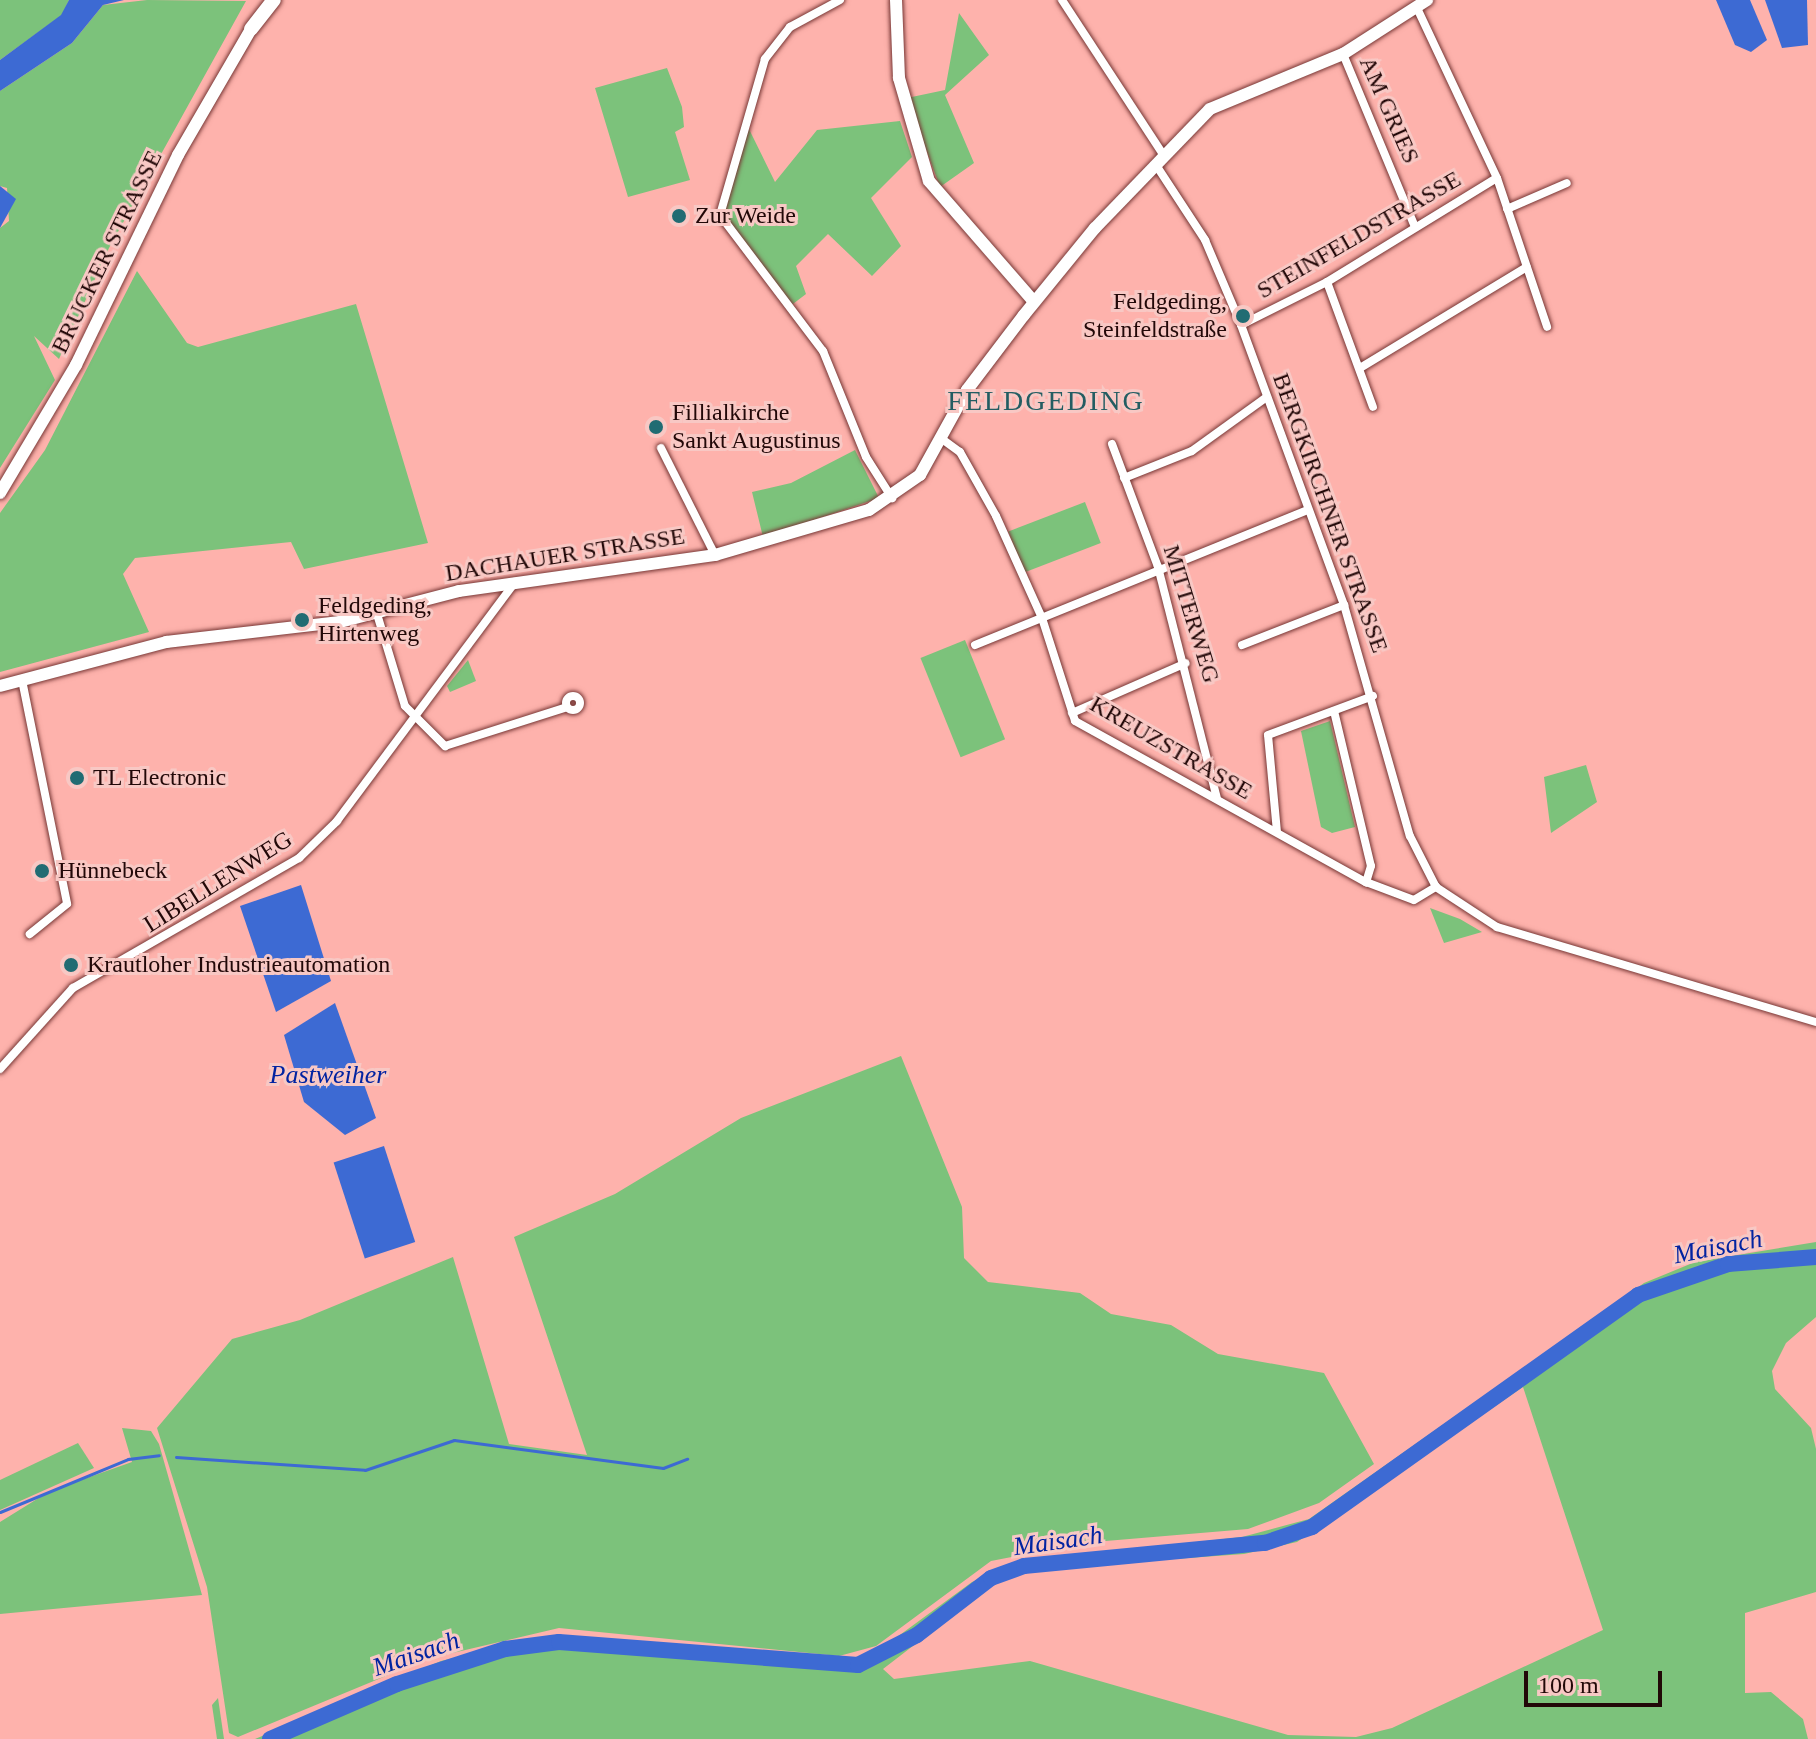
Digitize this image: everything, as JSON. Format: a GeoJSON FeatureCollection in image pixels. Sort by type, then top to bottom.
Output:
{"type":"FeatureCollection","features":[{"type":"Feature","properties":{"kind":"highway"},"geometry":{"type":"LineString","coordinates":[[251,29],[266,0]]}},
{"type":"Feature","properties":{"kind":"highway"},"geometry":{"type":"LineString","coordinates":[[251,29],[274,0]]}},
{"type":"Feature","properties":{"kind":"street"},"geometry":{"type":"LineString","coordinates":[[840,0],[790,27],[765,59],[720,215],[823,351],[866,457],[893,498]]}},
{"type":"Feature","properties":{"kind":"street"},"geometry":{"type":"LineString","coordinates":[[896,0],[899,78],[929,181],[1034,302]]}},
{"type":"Feature","properties":{"kind":"street","name":"BERGKIRCHNER STRASSE"},"geometry":{"type":"LineString","coordinates":[[1062,0],[1198,226],[1241,325],[1344,605],[1373,696],[1410,836],[1436,887]]}},
{"type":"Feature","properties":{"kind":"street"},"geometry":{"type":"LineString","coordinates":[[1422,4],[1497,178],[1547,327]]}},
{"type":"Feature","properties":{"kind":"street","name":"DACHAUER STRASSE"},"geometry":{"type":"LineString","coordinates":[[0,686],[166,642],[377,614],[515,582],[715,555],[824,526],[893,498],[930,464],[967,390],[1034,302],[1160,161],[1217,105],[1343,54],[1422,4]]}},
{"type":"Feature","properties":{"kind":"street","name":"BRUCKER STRASSE"},"geometry":{"type":"LineString","coordinates":[[0,493],[54,407],[178,155],[251,29]]}},
{"type":"Feature","properties":{"kind":"street","name":"AM GRIES"},"geometry":{"type":"LineString","coordinates":[[1343,54],[1415,227]]}},
{"type":"Feature","properties":{"kind":"street","name":"STEINFELDSTRASSE"},"geometry":{"type":"LineString","coordinates":[[1241,325],[1327,282],[1497,178]]}},
{"type":"Feature","properties":{"kind":"street"},"geometry":{"type":"LineString","coordinates":[[1507,209],[1567,183]]}},
{"type":"Feature","properties":{"kind":"street"},"geometry":{"type":"LineString","coordinates":[[1360,368],[1527,267]]}},
{"type":"Feature","properties":{"kind":"street"},"geometry":{"type":"LineString","coordinates":[[1327,282],[1373,407]]}},
{"type":"Feature","properties":{"kind":"street"},"geometry":{"type":"LineString","coordinates":[[1124,478],[1192,451],[1267,397]]}},
{"type":"Feature","properties":{"kind":"street","name":"KREUZSTRASSE"},"geometry":{"type":"LineString","coordinates":[[942,439],[975,476],[1042,618],[1075,721],[1366,882],[1414,900],[1436,887]]}},
{"type":"Feature","properties":{"kind":"street","name":"MITTERWEG"},"geometry":{"type":"LineString","coordinates":[[1112,444],[1158,567],[1186,663],[1217,798]]}},
{"type":"Feature","properties":{"kind":"street"},"geometry":{"type":"LineString","coordinates":[[661,448],[715,555]]}},
{"type":"Feature","properties":{"kind":"street"},"geometry":{"type":"LineString","coordinates":[[975,645],[1158,567],[1308,510]]}},
{"type":"Feature","properties":{"kind":"street","name":"LIBELLENWEG"},"geometry":{"type":"LineString","coordinates":[[0,1069],[73,988],[299,858],[337,821],[412,718],[448,679],[515,582]]}},
{"type":"Feature","properties":{"kind":"street"},"geometry":{"type":"LineString","coordinates":[[1242,645],[1344,605]]}},
{"type":"Feature","properties":{"kind":"street"},"geometry":{"type":"LineString","coordinates":[[377,614],[412,718],[445,746],[567,707]]}},
{"type":"Feature","properties":{"kind":"street"},"geometry":{"type":"LineString","coordinates":[[1072,713],[1186,663]]}},
{"type":"Feature","properties":{"kind":"street"},"geometry":{"type":"LineString","coordinates":[[22,680],[67,904],[30,934]]}},
{"type":"Feature","properties":{"kind":"street"},"geometry":{"type":"LineString","coordinates":[[1277,832],[1268,735],[1373,696]]}},
{"type":"Feature","properties":{"kind":"street"},"geometry":{"type":"LineString","coordinates":[[1334,711],[1371,866],[1366,882]]}},
{"type":"Feature","properties":{"kind":"street"},"geometry":{"type":"LineString","coordinates":[[1436,887],[1497,927],[1816,1022]]}},
{"type":"Feature","properties":{"kind":"green space"},"geometry":{"type":"Polygon","coordinates":[[[0,0],[69,0],[62,15],[0,60],[0,0]]]}},
{"type":"Feature","properties":{"kind":"green space"},"geometry":{"type":"Polygon","coordinates":[[[147,0],[246,1],[109,248],[59,359],[34,336],[55,380],[0,468],[0,228],[9,221],[7,188],[0,186],[0,91],[72,43],[103,5],[147,0]]]}},
{"type":"Feature","properties":{"kind":"green space"},"geometry":{"type":"Polygon","coordinates":[[[959,13],[989,55],[945,95],[974,163],[940,187],[907,98],[945,90],[959,13]]]}},
{"type":"Feature","properties":{"kind":"green space"},"geometry":{"type":"Polygon","coordinates":[[[667,68],[682,107],[684,127],[675,132],[690,180],[628,197],[595,88],[667,68]]]}},
{"type":"Feature","properties":{"kind":"green space"},"geometry":{"type":"Polygon","coordinates":[[[900,121],[912,157],[871,198],[901,246],[872,276],[828,234],[796,266],[806,294],[789,307],[721,216],[747,125],[775,182],[817,130],[900,121]]]}},
{"type":"Feature","properties":{"kind":"green space"},"geometry":{"type":"Polygon","coordinates":[[[137,271],[187,343],[198,347],[356,304],[428,543],[304,569],[291,542],[135,558],[123,574],[149,632],[0,672],[0,513],[45,450],[137,271]]]}},
{"type":"Feature","properties":{"kind":"green space"},"geometry":{"type":"Polygon","coordinates":[[[855,450],[879,498],[763,537],[752,492],[791,483],[855,450]]]}},
{"type":"Feature","properties":{"kind":"green space"},"geometry":{"type":"Polygon","coordinates":[[[1085,502],[1101,543],[1024,572],[1008,531],[1085,502]]]}},
{"type":"Feature","properties":{"kind":"green space"},"geometry":{"type":"Polygon","coordinates":[[[965,640],[1005,739],[961,757],[920,658],[965,640]]]}},
{"type":"Feature","properties":{"kind":"green space"},"geometry":{"type":"Polygon","coordinates":[[[468,660],[476,681],[450,692],[447,686],[468,660]]]}},
{"type":"Feature","properties":{"kind":"green space"},"geometry":{"type":"Polygon","coordinates":[[[1330,721],[1355,827],[1332,833],[1321,827],[1301,731],[1330,721]]]}},
{"type":"Feature","properties":{"kind":"green space"},"geometry":{"type":"Polygon","coordinates":[[[1586,765],[1597,802],[1551,833],[1544,777],[1586,765]]]}},
{"type":"Feature","properties":{"kind":"green space"},"geometry":{"type":"Polygon","coordinates":[[[1430,908],[1460,919],[1482,932],[1444,943],[1430,908]]]}},
{"type":"Feature","properties":{"kind":"green space"},"geometry":{"type":"Polygon","coordinates":[[[901,1056],[962,1207],[964,1258],[988,1282],[1080,1293],[1111,1314],[1171,1325],[1218,1354],[1324,1373],[1374,1464],[1319,1503],[1248,1529],[1082,1543],[991,1561],[876,1646],[839,1656],[559,1628],[427,1659],[238,1737],[229,1733],[207,1587],[157,1428],[232,1339],[300,1320],[453,1257],[509,1444],[587,1455],[514,1237],[615,1194],[741,1118],[901,1056]]]}},
{"type":"Feature","properties":{"kind":"green space"},"geometry":{"type":"Polygon","coordinates":[[[1816,1242],[1816,1317],[1786,1343],[1772,1371],[1775,1389],[1811,1428],[1816,1449],[1816,1592],[1745,1613],[1745,1693],[1771,1692],[1803,1719],[1808,1739],[255,1739],[441,1661],[552,1635],[732,1655],[851,1659],[878,1651],[972,1582],[1016,1562],[1242,1537],[1309,1519],[1644,1283],[1695,1262],[1816,1242]],[[1523,1387],[1297,1542],[1244,1554],[1034,1569],[996,1582],[883,1669],[894,1679],[1030,1661],[1288,1735],[1356,1737],[1392,1728],[1603,1630],[1523,1387]]]}},
{"type":"Feature","properties":{"kind":"green space"},"geometry":{"type":"Polygon","coordinates":[[[122,1428],[151,1431],[159,1444],[202,1595],[0,1614],[0,1522],[50,1491],[132,1462],[122,1428]]]}},
{"type":"Feature","properties":{"kind":"green space"},"geometry":{"type":"Polygon","coordinates":[[[78,1443],[94,1468],[0,1510],[0,1480],[78,1443]]]}},
{"type":"Feature","properties":{"kind":"green space"},"geometry":{"type":"Polygon","coordinates":[[[218,1698],[224,1739],[217,1739],[212,1705],[218,1698]]]}},
{"type":"Feature","properties":{"kind":"water"},"geometry":{"type":"Polygon","coordinates":[[[69,0],[124,0],[103,5],[72,43],[0,91],[0,60],[61,15],[69,0]]]}},
{"type":"Feature","properties":{"kind":"water"},"geometry":{"type":"Polygon","coordinates":[[[1716,0],[1750,0],[1767,40],[1751,52],[1735,45],[1716,0]]]}},
{"type":"Feature","properties":{"kind":"water"},"geometry":{"type":"Polygon","coordinates":[[[1765,0],[1807,0],[1808,45],[1782,48],[1765,0]]]}},
{"type":"Feature","properties":{"kind":"water"},"geometry":{"type":"Polygon","coordinates":[[[0,186],[16,199],[0,228],[0,186]]]}},
{"type":"Feature","properties":{"kind":"water"},"geometry":{"type":"Polygon","coordinates":[[[301,885],[331,981],[276,1012],[240,906],[301,885]]]}},
{"type":"Feature","properties":{"kind":"water","name":"Pastweiher"},"geometry":{"type":"Polygon","coordinates":[[[335,1003],[376,1118],[345,1135],[304,1102],[284,1035],[335,1003]]]}},
{"type":"Feature","properties":{"kind":"water"},"geometry":{"type":"Polygon","coordinates":[[[384,1146],[415,1242],[365,1258],[334,1162],[384,1146]]]}},
{"type":"Feature","properties":{"kind":"waterway","name":"Maisach"},"geometry":{"type":"LineString","coordinates":[[270,1739],[397,1684],[505,1649],[559,1642],[858,1665],[917,1635],[991,1578],[1024,1566],[1265,1543],[1312,1527],[1638,1295],[1728,1264],[1816,1257]]}},
{"type":"Feature","properties":{"kind":"waterway"},"geometry":{"type":"LineString","coordinates":[[176,1457],[365,1470],[454,1440],[663,1468],[687,1459]]}},
{"type":"Feature","properties":{"kind":"waterway"},"geometry":{"type":"LineString","coordinates":[[0,1512],[128,1459],[159,1455]]}},
{"type":"Feature","properties":{"kind":"place","name":"Zur Weide"},"geometry":{"type":"Point","coordinates":[679,216]}},
{"type":"Feature","properties":{"kind":"place","name":"Feldgeding, Steinfeldstraße"},"geometry":{"type":"Point","coordinates":[1243,316]}},
{"type":"Feature","properties":{"kind":"place","name":"Fillialkirche Sankt Augustinus"},"geometry":{"type":"Point","coordinates":[656,427]}},
{"type":"Feature","properties":{"kind":"place","name":"Feldgeding, Hirtenweg"},"geometry":{"type":"Point","coordinates":[302,620]}},
{"type":"Feature","properties":{"kind":"place","name":"TL Electronic"},"geometry":{"type":"Point","coordinates":[77,778]}},
{"type":"Feature","properties":{"kind":"place","name":"Hünnebeck"},"geometry":{"type":"Point","coordinates":[42,871]}},
{"type":"Feature","properties":{"kind":"place","name":"Krautloher Industrieautomation"},"geometry":{"type":"Point","coordinates":[71,965]}},
{"type":"Feature","properties":{"kind":"district","name":"FELDGEDING"},"geometry":{"type":"Point","coordinates":[1046,401]}}]}
